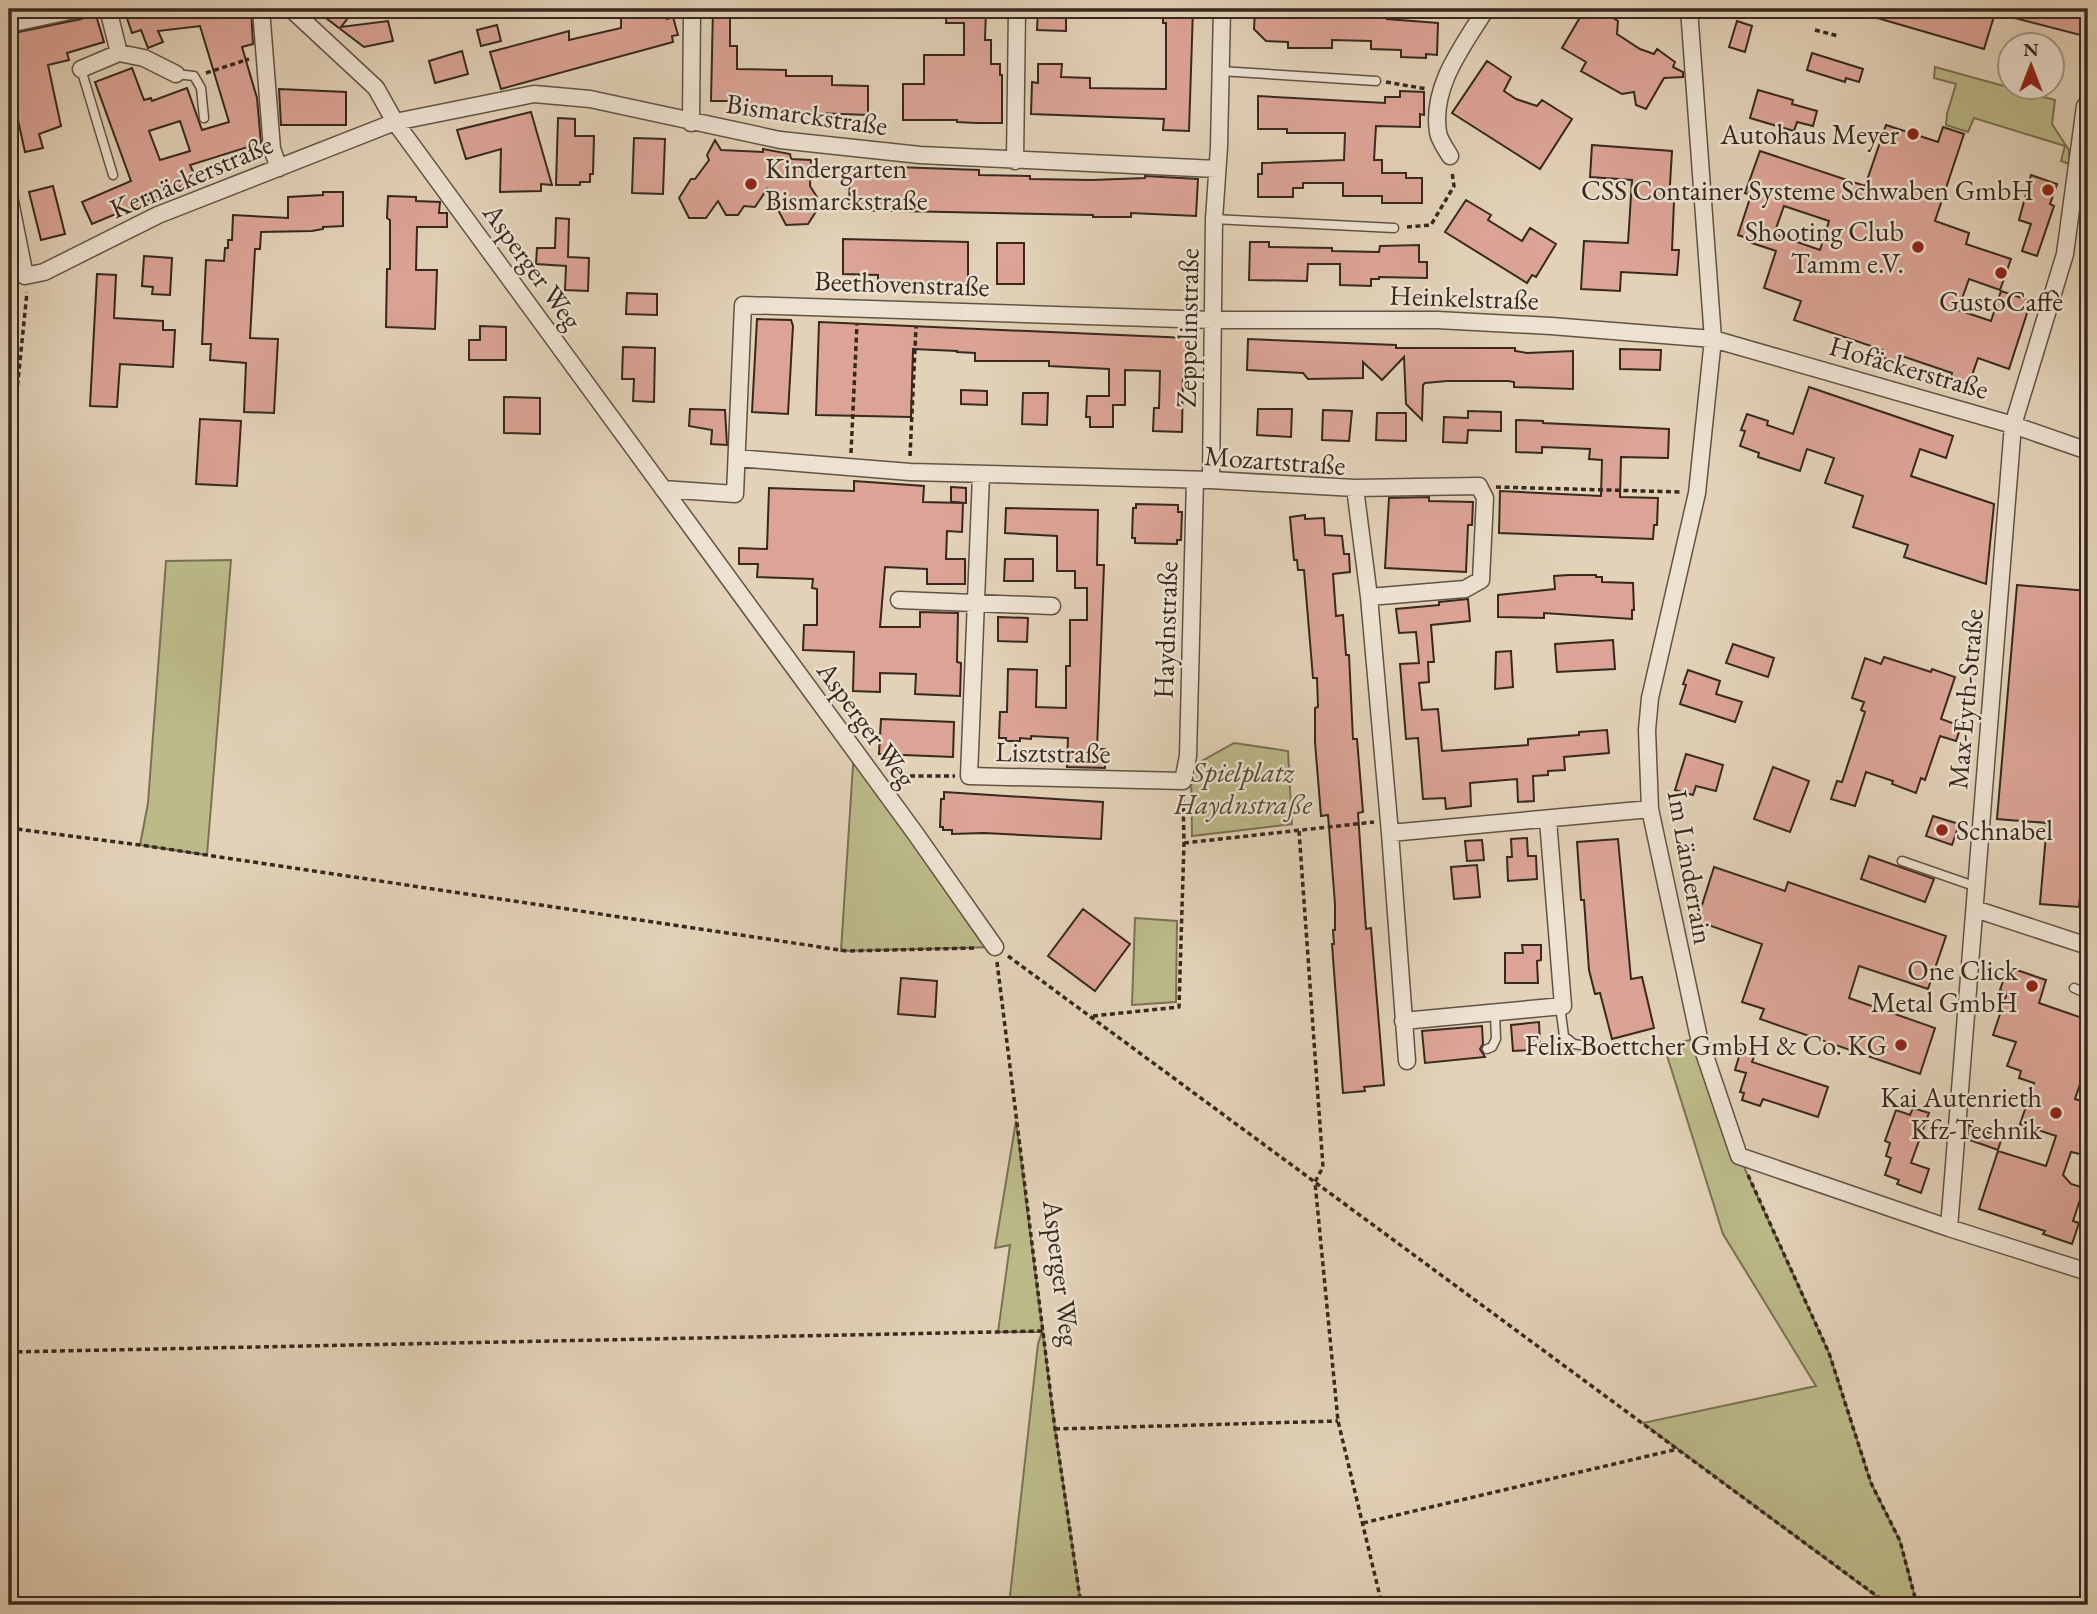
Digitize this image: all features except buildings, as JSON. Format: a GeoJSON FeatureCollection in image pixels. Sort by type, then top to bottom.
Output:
{"type":"FeatureCollection","features":[{"type":"Feature","properties":{"kind":"street"},"geometry":{"type":"LineString","coordinates":[[9,24],[79,9]]}},
{"type":"Feature","properties":{"kind":"street"},"geometry":{"type":"LineString","coordinates":[[108,9],[119,53]]}},
{"type":"Feature","properties":{"kind":"street"},"geometry":{"type":"LineString","coordinates":[[261,9],[272,149],[279,168]]}},
{"type":"Feature","properties":{"kind":"street","name":"Asperger Weg"},"geometry":{"type":"LineString","coordinates":[[291,9],[376,88],[396,122],[995,947]]}},
{"type":"Feature","properties":{"kind":"street"},"geometry":{"type":"LineString","coordinates":[[691,123],[692,9]]}},
{"type":"Feature","properties":{"kind":"street"},"geometry":{"type":"LineString","coordinates":[[1015,161],[1017,9]]}},
{"type":"Feature","properties":{"kind":"street","name":"Zeppelinstraße"},"geometry":{"type":"LineString","coordinates":[[1203,480],[1213,320],[1222,9]]}},
{"type":"Feature","properties":{"kind":"street"},"geometry":{"type":"LineString","coordinates":[[1450,156],[1438,134],[1439,90],[1462,46],[1486,9]]}},
{"type":"Feature","properties":{"kind":"street","name":"Im Länderrain"},"geometry":{"type":"LineString","coordinates":[[1689,9],[1713,339],[1697,493],[1650,698],[1647,730],[1650,809],[1699,1038],[1739,1156]]}},
{"type":"Feature","properties":{"kind":"street"},"geometry":{"type":"LineString","coordinates":[[81,69],[119,53],[144,58],[176,74]]}},
{"type":"Feature","properties":{"kind":"street","name":"Bismarckstraße"},"geometry":{"type":"LineString","coordinates":[[396,122],[534,93],[590,99],[691,123],[780,140],[920,155],[1217,169]]}},
{"type":"Feature","properties":{"kind":"street","name":"Max-Eyth-Straße"},"geometry":{"type":"LineString","coordinates":[[1949,1228],[2013,425],[2065,254],[2085,106]]}},
{"type":"Feature","properties":{"kind":"street","name":"Kernäckerstraße"},"geometry":{"type":"LineString","coordinates":[[17,279],[44,272],[158,215],[396,122]]}},
{"type":"Feature","properties":{"kind":"street"},"geometry":{"type":"LineString","coordinates":[[9,196],[17,279]]}},
{"type":"Feature","properties":{"kind":"street","name":"Beethovenstraße"},"geometry":{"type":"LineString","coordinates":[[737,458],[743,305],[1213,320]]}},
{"type":"Feature","properties":{"kind":"street","name":"Heinkelstraße"},"geometry":{"type":"LineString","coordinates":[[1213,320],[1437,320],[1713,339]]}},
{"type":"Feature","properties":{"kind":"street","name":"Hofäckerstraße"},"geometry":{"type":"LineString","coordinates":[[1713,339],[2013,425],[2088,451]]}},
{"type":"Feature","properties":{"kind":"street"},"geometry":{"type":"LineString","coordinates":[[663,489],[736,494],[737,458]]}},
{"type":"Feature","properties":{"kind":"street","name":"Mozartstraße"},"geometry":{"type":"LineString","coordinates":[[737,458],[910,472],[1203,480],[1355,488],[1369,597],[1407,1061]]}},
{"type":"Feature","properties":{"kind":"street","name":"Lisztstraße"},"geometry":{"type":"LineString","coordinates":[[981,475],[969,776],[1182,782]]}},
{"type":"Feature","properties":{"kind":"street","name":"Haydnstraße"},"geometry":{"type":"LineString","coordinates":[[1182,782],[1188,756],[1203,480]]}},
{"type":"Feature","properties":{"kind":"street"},"geometry":{"type":"LineString","coordinates":[[1355,488],[1479,486],[1485,498],[1481,580],[1465,589],[1369,597]]}},
{"type":"Feature","properties":{"kind":"street"},"geometry":{"type":"LineString","coordinates":[[899,600],[1052,606]]}},
{"type":"Feature","properties":{"kind":"street"},"geometry":{"type":"LineString","coordinates":[[1389,827],[1548,820],[1650,809]]}},
{"type":"Feature","properties":{"kind":"street"},"geometry":{"type":"LineString","coordinates":[[1403,1021],[1563,1006],[1548,820]]}},
{"type":"Feature","properties":{"kind":"street"},"geometry":{"type":"LineString","coordinates":[[1975,909],[2088,946]]}},
{"type":"Feature","properties":{"kind":"street"},"geometry":{"type":"LineString","coordinates":[[1739,1156],[2088,1272]]}},
{"type":"Feature","properties":{"kind":"lane"},"geometry":{"type":"LineString","coordinates":[[81,69],[113,175]]}},
{"type":"Feature","properties":{"kind":"lane"},"geometry":{"type":"LineString","coordinates":[[1220,71],[1376,81]]}},
{"type":"Feature","properties":{"kind":"lane"},"geometry":{"type":"LineString","coordinates":[[176,74],[194,76],[201,88],[204,118]]}},
{"type":"Feature","properties":{"kind":"lane","name":"Zeppelinstraße"},"geometry":{"type":"LineString","coordinates":[[1214,219],[1394,228]]}},
{"type":"Feature","properties":{"kind":"lane"},"geometry":{"type":"LineString","coordinates":[[1902,861],[1976,887]]}},
{"type":"Feature","properties":{"kind":"lane"},"geometry":{"type":"LineString","coordinates":[[2074,988],[2088,994]]}},
{"type":"Feature","properties":{"kind":"lane"},"geometry":{"type":"LineString","coordinates":[[1560,1006],[1564,1036],[1580,1045]]}},
{"type":"Feature","properties":{"kind":"lane"},"geometry":{"type":"LineString","coordinates":[[1487,1049],[1492,1047],[1496,1040],[1495,1014]]}},
{"type":"Feature","properties":{"kind":"path"},"geometry":{"type":"LineString","coordinates":[[1815,30],[1838,36]]}},
{"type":"Feature","properties":{"kind":"path"},"geometry":{"type":"LineString","coordinates":[[194,76],[264,54]]}},
{"type":"Feature","properties":{"kind":"path"},"geometry":{"type":"LineString","coordinates":[[1376,81],[1439,90]]}},
{"type":"Feature","properties":{"kind":"path"},"geometry":{"type":"LineString","coordinates":[[1394,228],[1431,225],[1454,186],[1450,156]]}},
{"type":"Feature","properties":{"kind":"path"},"geometry":{"type":"LineString","coordinates":[[9,470],[27,295],[17,279]]}},
{"type":"Feature","properties":{"kind":"path"},"geometry":{"type":"LineString","coordinates":[[850,469],[858,308]]}},
{"type":"Feature","properties":{"kind":"path"},"geometry":{"type":"LineString","coordinates":[[910,472],[916,309]]}},
{"type":"Feature","properties":{"kind":"path"},"geometry":{"type":"LineString","coordinates":[[1479,486],[1697,493]]}},
{"type":"Feature","properties":{"kind":"path"},"geometry":{"type":"LineString","coordinates":[[873,777],[969,776]]}},
{"type":"Feature","properties":{"kind":"path"},"geometry":{"type":"LineString","coordinates":[[1091,1017],[1179,1007],[1185,843],[1182,782]]}},
{"type":"Feature","properties":{"kind":"path"},"geometry":{"type":"LineString","coordinates":[[1185,843],[1299,831],[1389,827]]}},
{"type":"Feature","properties":{"kind":"path"},"geometry":{"type":"LineString","coordinates":[[9,828],[140,845],[848,951],[995,947],[1889,1605]]}},
{"type":"Feature","properties":{"kind":"path"},"geometry":{"type":"LineString","coordinates":[[1299,831],[1323,1167],[1315,1182],[1338,1421],[1382,1605]]}},
{"type":"Feature","properties":{"kind":"path","name":"Asperger Weg"},"geometry":{"type":"LineString","coordinates":[[995,947],[1055,1429],[1081,1605]]}},
{"type":"Feature","properties":{"kind":"path"},"geometry":{"type":"LineString","coordinates":[[1739,1156],[1829,1353],[1871,1483],[1900,1541],[1917,1605]]}},
{"type":"Feature","properties":{"kind":"path"},"geometry":{"type":"LineString","coordinates":[[9,1352],[1043,1331]]}},
{"type":"Feature","properties":{"kind":"path"},"geometry":{"type":"LineString","coordinates":[[1055,1429],[1338,1421]]}},
{"type":"Feature","properties":{"kind":"path"},"geometry":{"type":"LineString","coordinates":[[1363,1523],[1679,1449]]}},
{"type":"Feature","properties":{"kind":"path"},"geometry":{"type":"LineString","coordinates":[[2087,1605],[2088,1599]]}},
{"type":"Feature","properties":{"kind":"green space"},"geometry":{"type":"Polygon","coordinates":[[[1935,67],[1996,84],[1996,102],[2055,102],[2052,124],[2069,150],[2069,164],[2061,161],[2065,146],[1974,118],[1968,132],[1946,125],[1956,84],[1934,78],[1935,67]]]}},
{"type":"Feature","properties":{"kind":"green space"},"geometry":{"type":"Polygon","coordinates":[[[231,560],[207,855],[140,845],[148,803],[166,561],[231,560]]]}},
{"type":"Feature","properties":{"kind":"green space","name":"Spielplatz Haydnstraße"},"geometry":{"type":"Polygon","coordinates":[[[1234,743],[1288,751],[1292,824],[1192,836],[1191,767],[1234,743]]]}},
{"type":"Feature","properties":{"kind":"green space"},"geometry":{"type":"Polygon","coordinates":[[[854,750],[995,947],[841,951],[854,750]]]}},
{"type":"Feature","properties":{"kind":"green space"},"geometry":{"type":"Polygon","coordinates":[[[1135,918],[1177,921],[1176,1002],[1132,1005],[1135,918]]]}},
{"type":"Feature","properties":{"kind":"green space"},"geometry":{"type":"Polygon","coordinates":[[[1699,1038],[1739,1156],[1829,1353],[1871,1483],[1900,1541],[1917,1605],[1889,1605],[1884,1602],[1643,1423],[1816,1386],[1723,1234],[1664,1046],[1699,1038]]]}},
{"type":"Feature","properties":{"kind":"green space"},"geometry":{"type":"Polygon","coordinates":[[[1016,1121],[1055,1429],[1081,1605],[1009,1605],[1038,1344],[1042,1332],[998,1332],[1010,1245],[995,1248],[1016,1121]]]}},
{"type":"Feature","properties":{"kind":"place","name":"Autohaus Meyer"},"geometry":{"type":"Point","coordinates":[1913,134]}},
{"type":"Feature","properties":{"kind":"place","name":"Kindergarten Bismarckstraße"},"geometry":{"type":"Point","coordinates":[751,184]}},
{"type":"Feature","properties":{"kind":"place","name":"CSS Container Systeme Schwaben GmbH"},"geometry":{"type":"Point","coordinates":[2048,190]}},
{"type":"Feature","properties":{"kind":"place","name":"Shooting Club Tamm e.V."},"geometry":{"type":"Point","coordinates":[1918,247]}},
{"type":"Feature","properties":{"kind":"place","name":"GustoCaffè"},"geometry":{"type":"Point","coordinates":[2001,273]}},
{"type":"Feature","properties":{"kind":"place","name":"Schnabel"},"geometry":{"type":"Point","coordinates":[1942,830]}},
{"type":"Feature","properties":{"kind":"place","name":"One Click Metal GmbH"},"geometry":{"type":"Point","coordinates":[2032,986]}},
{"type":"Feature","properties":{"kind":"place","name":"Felix Boettcher GmbH & Co. KG"},"geometry":{"type":"Point","coordinates":[1901,1045]}},
{"type":"Feature","properties":{"kind":"place","name":"Kai Autenrieth Kfz-Technik"},"geometry":{"type":"Point","coordinates":[2056,1113]}}]}
